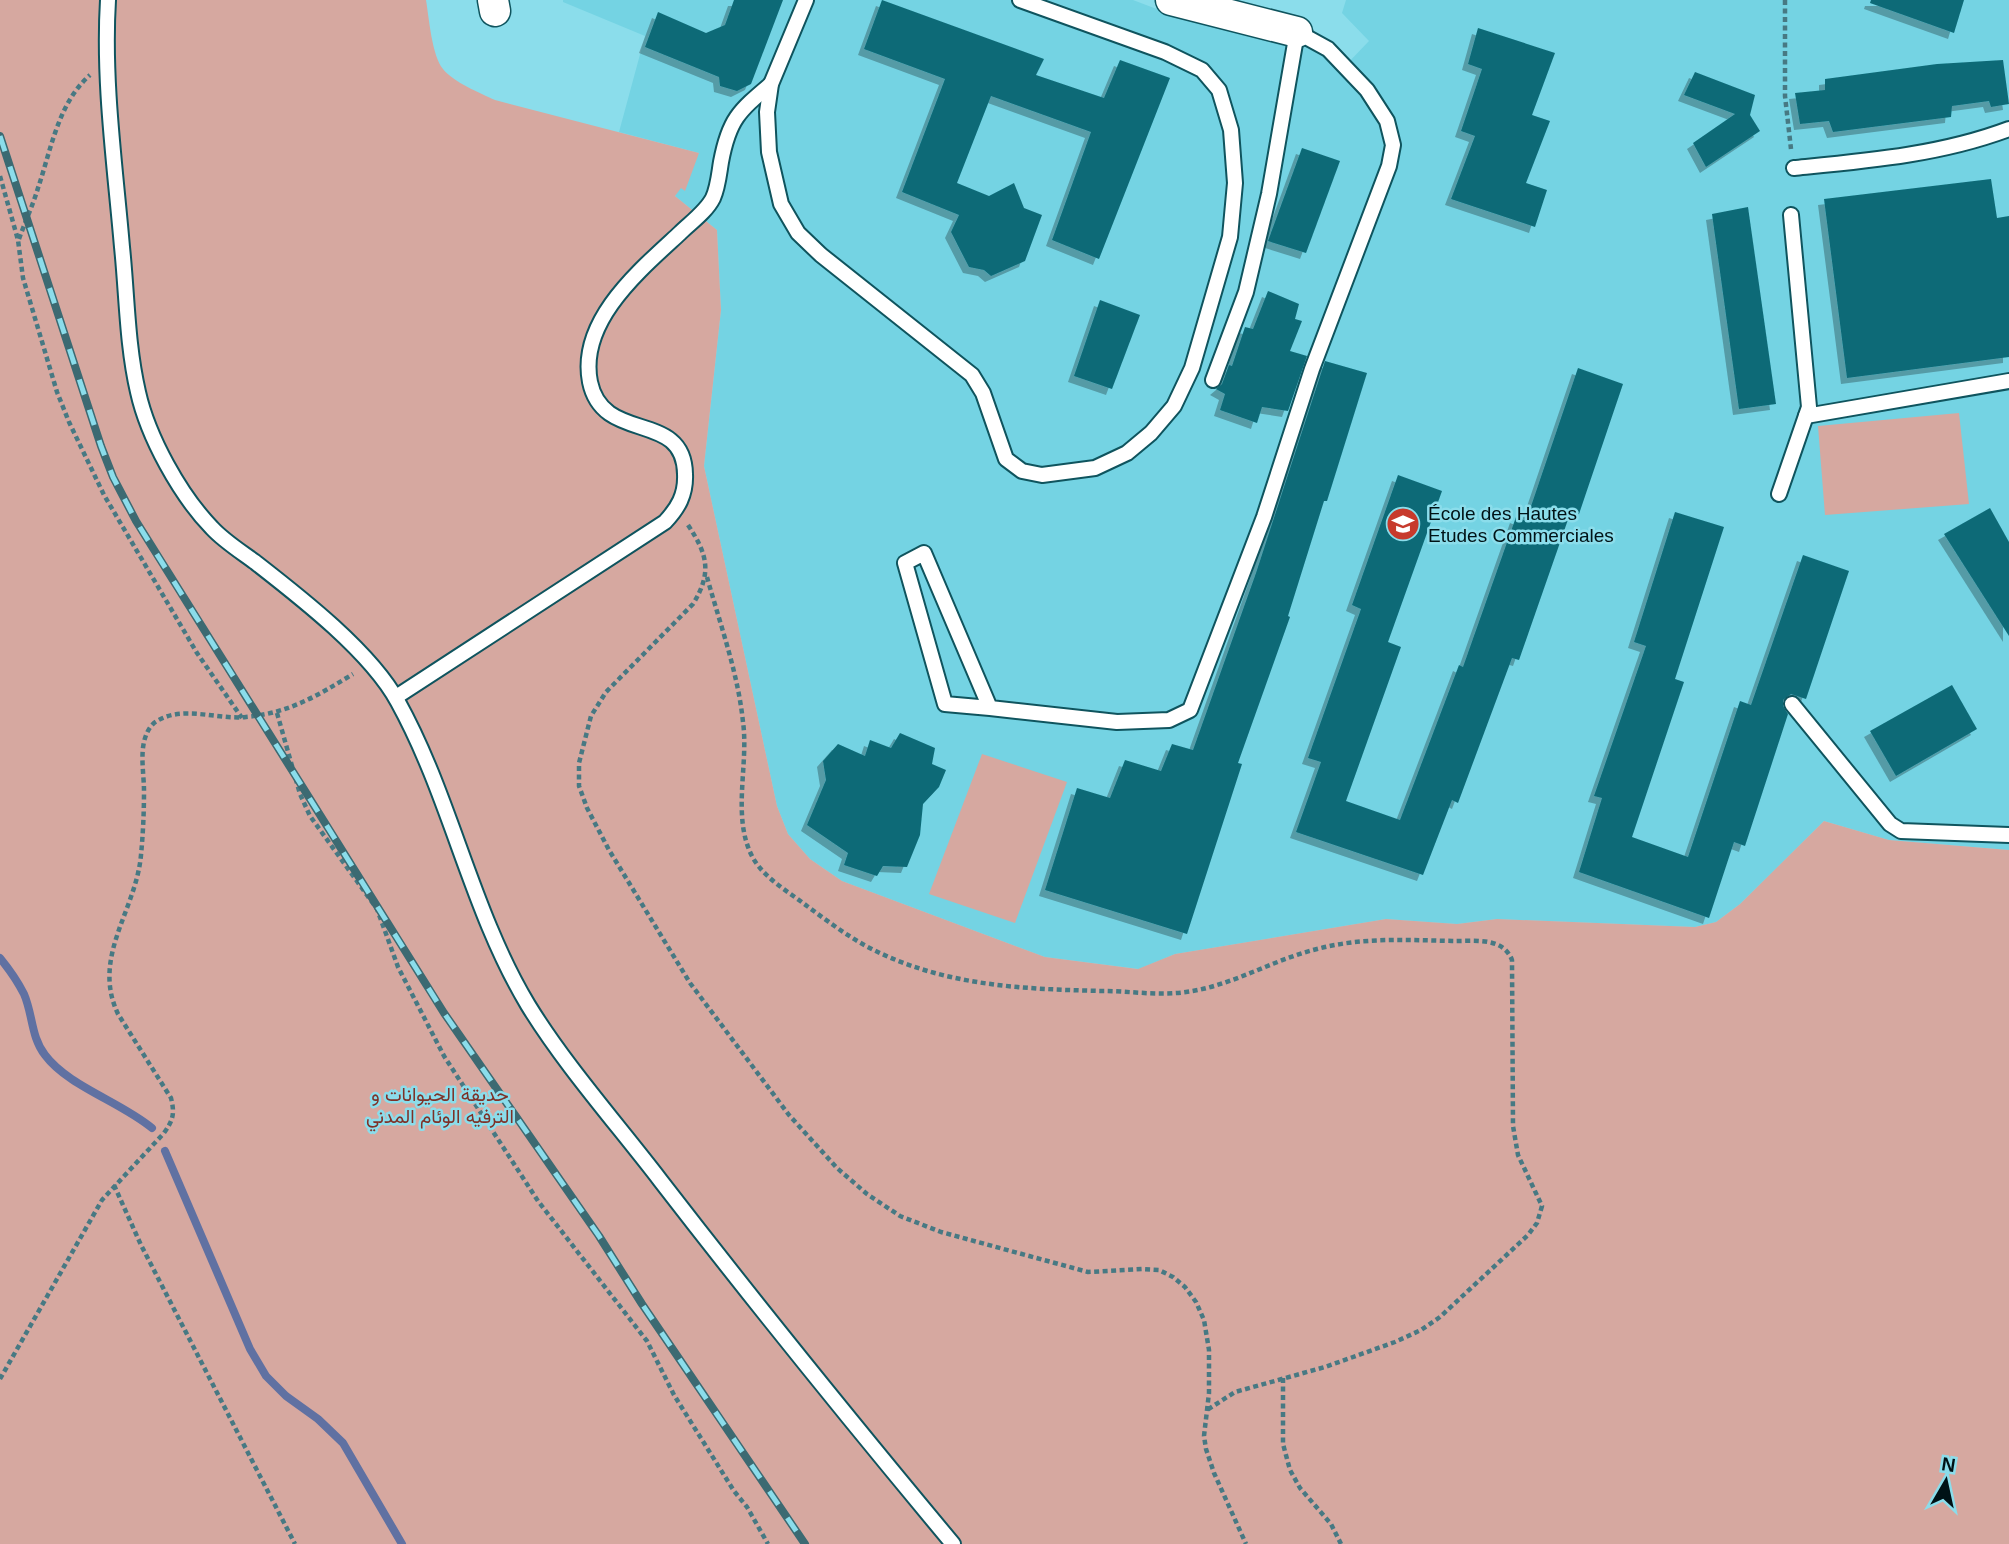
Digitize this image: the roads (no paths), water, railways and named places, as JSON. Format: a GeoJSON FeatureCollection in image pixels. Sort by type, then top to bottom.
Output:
{"type":"FeatureCollection","features":[{"type":"Feature","properties":{"kind":"street"},"geometry":{"type":"LineString","coordinates":[[1171,0],[1297,32]]}},
{"type":"Feature","properties":{"kind":"lane"},"geometry":{"type":"LineString","coordinates":[[108,0],[108,92],[131,345],[138,394],[164,459],[183,490],[214,530],[297,596],[369,663],[396,697],[427,760],[500,952],[530,1008],[683,1210],[953,1544]]}},
{"type":"Feature","properties":{"kind":"lane"},"geometry":{"type":"LineString","coordinates":[[806,0],[771,83],[767,112],[769,152],[781,204],[798,233],[831,263],[972,375],[983,393],[1006,460],[1022,471],[1042,475],[1095,468],[1127,453],[1151,433],[1174,405],[1192,368],[1230,237],[1235,183],[1231,130],[1219,90],[1202,71],[1165,52],[1020,0]]}},
{"type":"Feature","properties":{"kind":"lane"},"geometry":{"type":"LineString","coordinates":[[990,708],[924,554],[905,563],[945,704],[1117,722],[1169,720],[1190,710],[1264,517],[1312,369],[1389,166],[1392,145],[1387,121],[1367,90],[1328,49],[1297,32],[1269,194],[1246,292],[1213,380]]}},
{"type":"Feature","properties":{"kind":"lane"},"geometry":{"type":"LineString","coordinates":[[396,697],[665,522],[677,509],[685,489],[685,464],[681,452],[673,441],[662,434],[617,419],[606,411],[597,400],[590,383],[591,344],[600,323],[616,299],[649,261],[712,199],[729,130],[743,107],[771,83]]}},
{"type":"Feature","properties":{"kind":"lane"},"geometry":{"type":"LineString","coordinates":[[1794,168],[1899,158],[1984,138],[2009,129]]}},
{"type":"Feature","properties":{"kind":"lane"},"geometry":{"type":"LineString","coordinates":[[1779,494],[1808,407],[1791,215]]}},
{"type":"Feature","properties":{"kind":"lane"},"geometry":{"type":"LineString","coordinates":[[1806,416],[2009,381]]}},
{"type":"Feature","properties":{"kind":"lane"},"geometry":{"type":"LineString","coordinates":[[1792,704],[1890,824],[1901,831],[2009,835]]}},
{"type":"Feature","properties":{"kind":"waterway"},"geometry":{"type":"LineString","coordinates":[[0,958],[24,994],[37,1041],[45,1055],[67,1076],[152,1128]]}},
{"type":"Feature","properties":{"kind":"waterway"},"geometry":{"type":"LineString","coordinates":[[165,1151],[250,1349],[266,1376],[343,1443],[402,1544]]}},
{"type":"Feature","properties":{"kind":"railway"},"geometry":{"type":"LineString","coordinates":[[0,136],[101,446],[113,477],[136,521],[444,1013],[599,1236],[805,1544]]}},
{"type":"Feature","properties":{"kind":"place","name":"École des Hautes Etudes Commerciales"},"geometry":{"type":"Point","coordinates":[1403,524]}},
{"type":"Feature","properties":{"kind":"park label","name":"حديقة الحيوانات و الترفيه الوئام المدني"},"geometry":{"type":"Point","coordinates":[440,1105]}}]}
